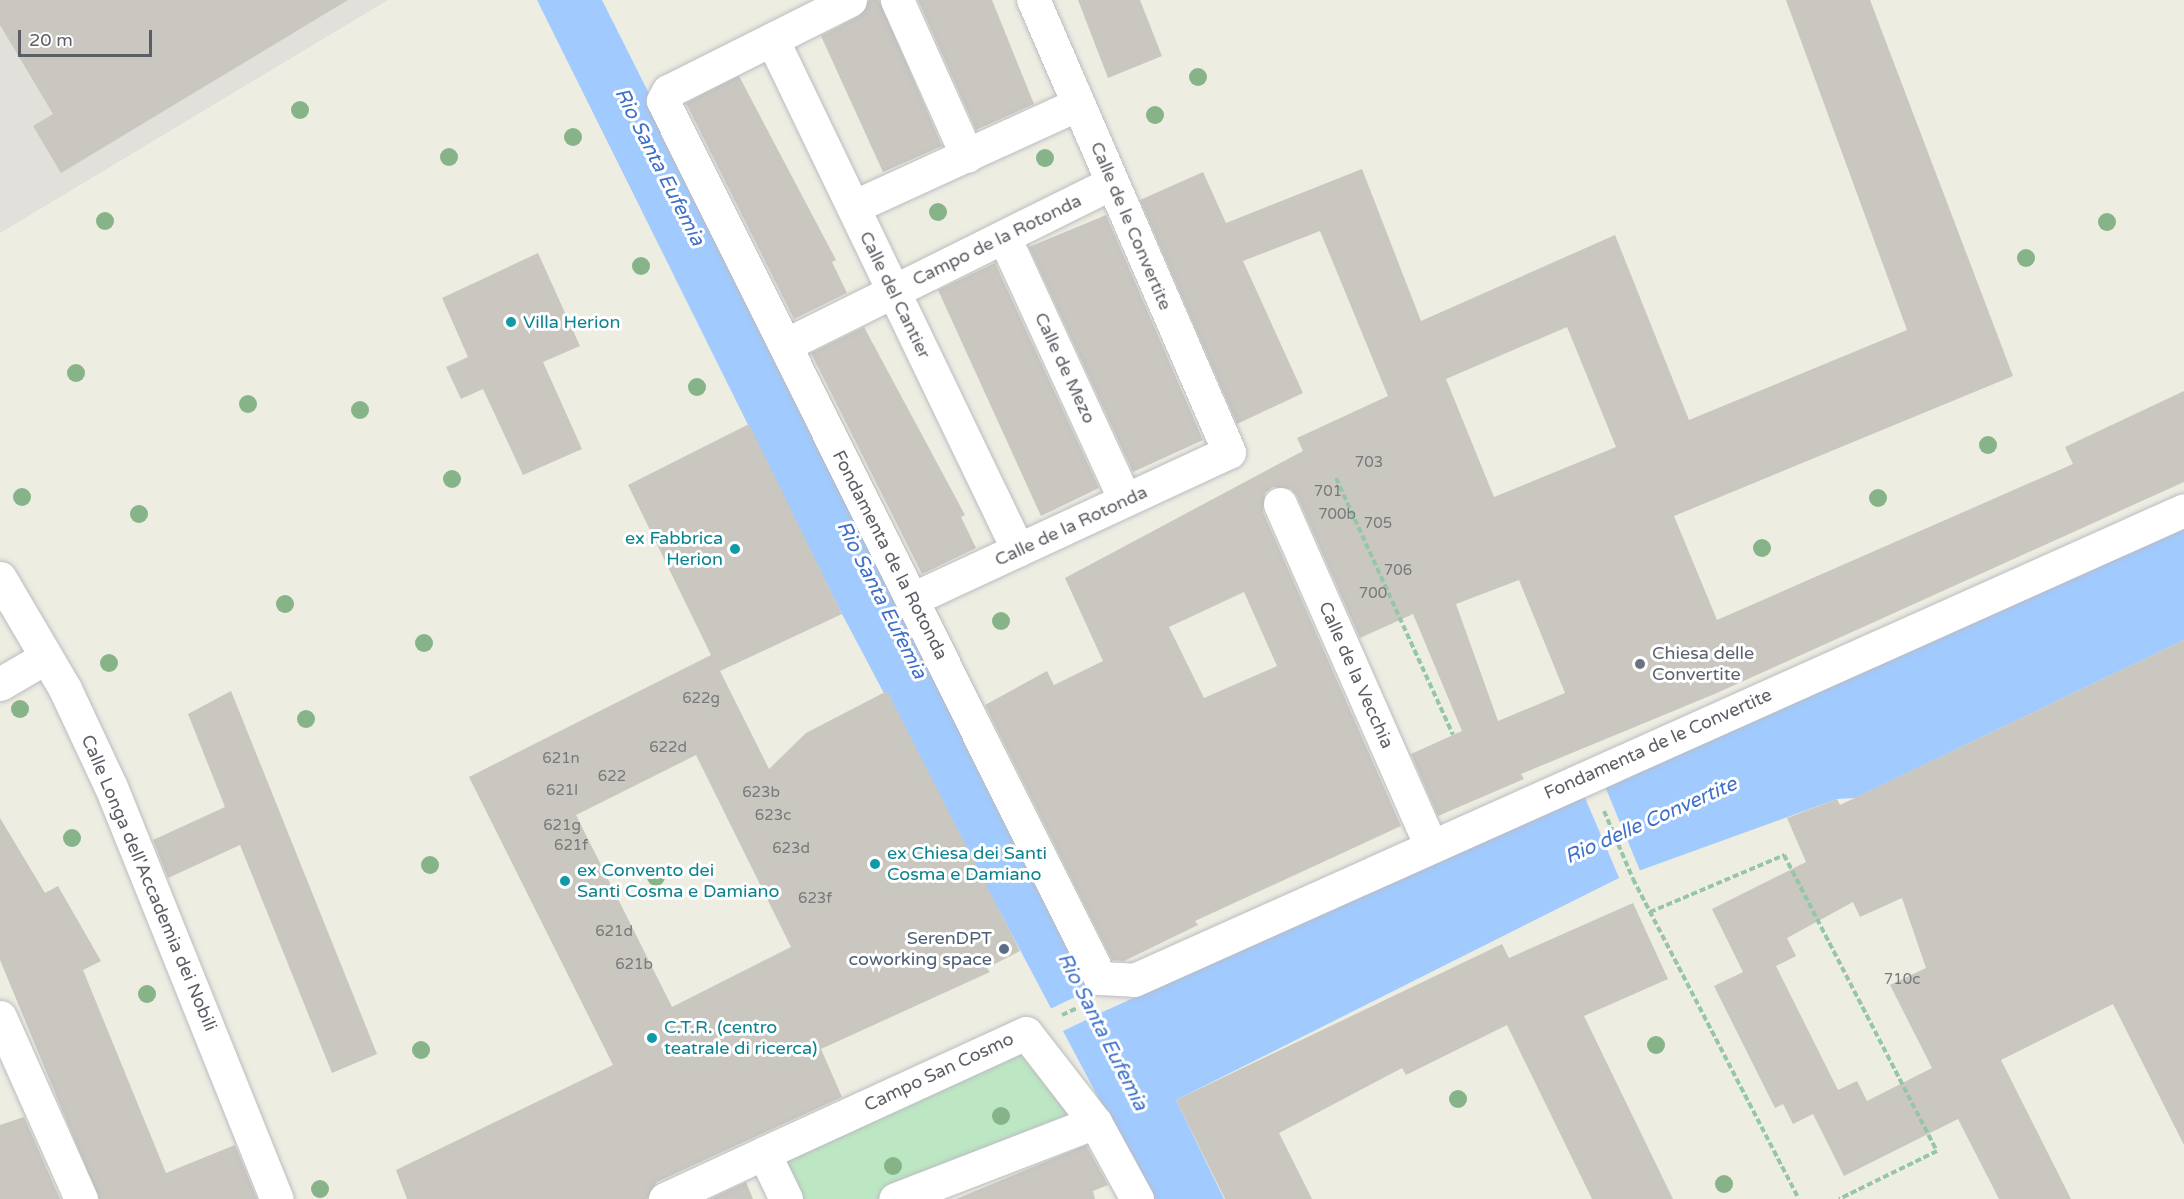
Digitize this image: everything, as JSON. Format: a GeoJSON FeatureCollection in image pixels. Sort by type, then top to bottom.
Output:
{"type":"FeatureCollection","features":[{"type":"Feature","properties":{"kind":"street"},"geometry":{"type":"LineString","coordinates":[[772,39],[850,0]]}},
{"type":"Feature","properties":{"kind":"street"},"geometry":{"type":"LineString","coordinates":[[897,0],[967,156]]}},
{"type":"Feature","properties":{"kind":"street","name":"Calle de le Convertite"},"geometry":{"type":"LineString","coordinates":[[1033,0],[1229,452]]}},
{"type":"Feature","properties":{"kind":"street","name":"Fondamenta de la Rotonda"},"geometry":{"type":"LineString","coordinates":[[772,39],[668,91],[663,101],[1100,978],[1134,981]]}},
{"type":"Feature","properties":{"kind":"street","name":"Calle del Cantier"},"geometry":{"type":"LineString","coordinates":[[772,39],[1017,550]]}},
{"type":"Feature","properties":{"kind":"street"},"geometry":{"type":"LineString","coordinates":[[853,207],[1078,105]]}},
{"type":"Feature","properties":{"kind":"street","name":"Campo de la Rotonda"},"geometry":{"type":"LineString","coordinates":[[785,345],[1112,183]]}},
{"type":"Feature","properties":{"kind":"street","name":"Calle de Mezo"},"geometry":{"type":"LineString","coordinates":[[1005,237],[1125,500]]}},
{"type":"Feature","properties":{"kind":"street","name":"Calle de la Rotonda"},"geometry":{"type":"LineString","coordinates":[[912,599],[1229,452]]}},
{"type":"Feature","properties":{"kind":"street","name":"Calle de la Vecchia"},"geometry":{"type":"LineString","coordinates":[[1280,504],[1431,846]]}},
{"type":"Feature","properties":{"kind":"street","name":"Fondamenta de le Convertite"},"geometry":{"type":"LineString","coordinates":[[1134,981],[1588,775],[2184,510]]}},
{"type":"Feature","properties":{"kind":"street","name":"Calle Longa dell'Accademia dei Nobili"},"geometry":{"type":"LineString","coordinates":[[0,578],[46,657],[115,797],[277,1199]]}},
{"type":"Feature","properties":{"kind":"street"},"geometry":{"type":"LineString","coordinates":[[0,684],[46,657]]}},
{"type":"Feature","properties":{"kind":"street"},"geometry":{"type":"LineString","coordinates":[[0,1017],[81,1199]]}},
{"type":"Feature","properties":{"kind":"street","name":"Campo San Cosmo"},"geometry":{"type":"LineString","coordinates":[[764,1153],[1026,1033],[1095,1122]]}},
{"type":"Feature","properties":{"kind":"street"},"geometry":{"type":"LineString","coordinates":[[895,1199],[1095,1122],[1137,1199]]}},
{"type":"Feature","properties":{"kind":"street"},"geometry":{"type":"LineString","coordinates":[[677,1196],[764,1153],[786,1199]]}},
{"type":"Feature","properties":{"kind":"path"},"geometry":{"type":"LineString","coordinates":[[1336,478],[1453,735]]}},
{"type":"Feature","properties":{"kind":"path"},"geometry":{"type":"LineString","coordinates":[[1588,775],[1633,879],[1799,1199]]}},
{"type":"Feature","properties":{"kind":"path"},"geometry":{"type":"LineString","coordinates":[[1650,912],[1784,855],[1937,1151],[1839,1199]]}},
{"type":"Feature","properties":{"kind":"shaded area"},"geometry":{"type":"Polygon","coordinates":[[[0,0],[388,0],[0,233],[0,0]]]}},
{"type":"Feature","properties":{"kind":"green space"},"geometry":{"type":"Polygon","coordinates":[[[1021,1053],[1076,1120],[877,1199],[794,1199],[778,1163],[1021,1053]]]}},
{"type":"Feature","properties":{"kind":"water"},"geometry":{"type":"Polygon","coordinates":[[[537,0],[602,0],[1109,1009],[2184,528],[2184,640],[1855,798],[1837,799],[1619,878],[1176,1100],[1224,1199],[1152,1199],[842,614],[537,0]]]}},
{"type":"Feature","properties":{"kind":"pier"},"geometry":{"type":"Polygon","coordinates":[[[1604,784],[1641,873],[1620,880],[1583,793],[1604,784]]]}},
{"type":"Feature","properties":{"kind":"pier"},"geometry":{"type":"Polygon","coordinates":[[[1100,985],[1110,1005],[1140,994],[1059,1033],[1046,1011],[1100,985]]]}},
{"type":"Feature","properties":{"kind":"building"},"geometry":{"type":"Polygon","coordinates":[[[0,0],[348,0],[61,173],[33,126],[53,114],[0,25],[0,0]]]}},
{"type":"Feature","properties":{"kind":"building"},"geometry":{"type":"Polygon","coordinates":[[[869,0],[879,0],[942,146],[883,172],[821,36],[859,16],[869,0]]]}},
{"type":"Feature","properties":{"kind":"building"},"geometry":{"type":"Polygon","coordinates":[[[918,0],[992,0],[1034,104],[976,130],[918,0]]]}},
{"type":"Feature","properties":{"kind":"building"},"geometry":{"type":"Polygon","coordinates":[[[1078,0],[1140,0],[1162,56],[1108,78],[1078,0]]]}},
{"type":"Feature","properties":{"kind":"building"},"geometry":{"type":"Polygon","coordinates":[[[1786,0],[1870,0],[2013,376],[1674,516],[1717,620],[2073,464],[2065,447],[2184,391],[2184,482],[1717,693],[1521,774],[1524,779],[1438,816],[1411,754],[1462,731],[1413,614],[1360,638],[1297,496],[1291,489],[1273,487],[1265,493],[1263,512],[1401,826],[1195,921],[1198,925],[1124,961],[1112,960],[985,705],[1047,671],[1054,685],[1103,661],[1065,578],[1303,451],[1297,438],[1388,396],[1320,231],[1243,261],[1303,393],[1237,424],[1140,200],[1203,172],[1226,223],[1362,169],[1421,321],[1615,235],[1689,420],[1907,330],[1786,0]],[[1567,327],[1446,379],[1494,497],[1616,447],[1567,327]],[[1519,580],[1456,604],[1498,721],[1565,693],[1519,580]],[[1244,592],[1169,627],[1204,698],[1277,666],[1244,592]]]}},
{"type":"Feature","properties":{"kind":"building"},"geometry":{"type":"Polygon","coordinates":[[[739,76],[836,260],[832,262],[847,293],[794,319],[686,103],[739,76]]]}},
{"type":"Feature","properties":{"kind":"building"},"geometry":{"type":"Polygon","coordinates":[[[1106,215],[1203,440],[1133,472],[1029,247],[1106,215]]]}},
{"type":"Feature","properties":{"kind":"building","name":"Villa Herion"},"geometry":{"type":"Polygon","coordinates":[[[538,253],[580,346],[543,362],[582,449],[523,475],[483,389],[461,399],[446,367],[468,357],[442,298],[538,253]]]}},
{"type":"Feature","properties":{"kind":"building"},"geometry":{"type":"Polygon","coordinates":[[[995,263],[1099,488],[1041,516],[938,290],[995,263]]]}},
{"type":"Feature","properties":{"kind":"building"},"geometry":{"type":"Polygon","coordinates":[[[864,327],[965,515],[961,517],[976,548],[922,574],[811,353],[864,327]]]}},
{"type":"Feature","properties":{"kind":"building"},"geometry":{"type":"Polygon","coordinates":[[[749,424],[842,614],[720,671],[769,769],[806,733],[887,691],[1020,951],[987,968],[990,972],[821,1049],[842,1097],[657,1182],[647,1199],[407,1199],[396,1170],[613,1065],[469,777],[711,655],[628,485],[749,424]],[[696,755],[576,815],[672,1007],[791,947],[696,755]]]}},
{"type":"Feature","properties":{"kind":"building"},"geometry":{"type":"Polygon","coordinates":[[[2184,640],[2184,1145],[2113,1004],[2001,1060],[2071,1199],[1999,1199],[1958,1119],[1844,1176],[1813,1114],[1793,1124],[1783,1104],[1775,1108],[1714,986],[1743,972],[1712,909],[1806,862],[1787,818],[1837,799],[1840,805],[2184,640]],[[1902,898],[1860,917],[1853,902],[1787,938],[1796,956],[1776,966],[1838,1090],[1857,1081],[1867,1101],[1932,1068],[1890,985],[1926,968],[1902,898]]]}},
{"type":"Feature","properties":{"kind":"building"},"geometry":{"type":"Polygon","coordinates":[[[231,691],[377,1054],[332,1073],[240,845],[168,878],[153,840],[225,807],[188,714],[231,691]]]}},
{"type":"Feature","properties":{"kind":"building"},"geometry":{"type":"Polygon","coordinates":[[[0,818],[45,893],[58,886],[101,961],[83,970],[166,1173],[235,1145],[257,1199],[99,1199],[0,960],[0,818]]]}},
{"type":"Feature","properties":{"kind":"building"},"geometry":{"type":"Polygon","coordinates":[[[1633,903],[1668,979],[1584,1016],[1673,1199],[1592,1199],[1507,1025],[1406,1075],[1402,1068],[1279,1133],[1312,1199],[1225,1199],[1176,1100],[1502,944],[1509,958],[1633,903]]]}},
{"type":"Feature","properties":{"kind":"building"},"geometry":{"type":"Polygon","coordinates":[[[24,1117],[60,1199],[0,1199],[0,1125],[24,1117]]]}},
{"type":"Feature","properties":{"kind":"building"},"geometry":{"type":"Polygon","coordinates":[[[1086,1145],[1108,1185],[1093,1191],[1095,1199],[956,1199],[1086,1145]]]}},
{"type":"Feature","properties":{"kind":"building"},"geometry":{"type":"Polygon","coordinates":[[[746,1182],[753,1199],[710,1199],[746,1182]]]}},
{"type":"Feature","properties":{"kind":"place","name":"Villa Herion"},"geometry":{"type":"Point","coordinates":[511,322]}},
{"type":"Feature","properties":{"kind":"place","name":"ex Fabbrica Herion"},"geometry":{"type":"Point","coordinates":[735,549]}},
{"type":"Feature","properties":{"kind":"place","name":"Chiesa delle Convertite"},"geometry":{"type":"Point","coordinates":[1640,664]}},
{"type":"Feature","properties":{"kind":"place","name":"ex Chiesa dei Santi Cosma e Damiano"},"geometry":{"type":"Point","coordinates":[875,864]}},
{"type":"Feature","properties":{"kind":"place","name":"ex Convento dei Santi Cosma e Damiano"},"geometry":{"type":"Point","coordinates":[565,881]}},
{"type":"Feature","properties":{"kind":"place","name":"SerenDPT coworking space"},"geometry":{"type":"Point","coordinates":[1004,949]}},
{"type":"Feature","properties":{"kind":"place","name":"C.T.R. (centro teatrale di ricerca)"},"geometry":{"type":"Point","coordinates":[652,1038]}},
{"type":"Feature","properties":{"kind":"water label","name":"Rio Santa Eufemia"},"geometry":{"type":"Point","coordinates":[659,167]}},
{"type":"Feature","properties":{"kind":"water label","name":"Rio Santa Eufemia"},"geometry":{"type":"Point","coordinates":[881,600]}},
{"type":"Feature","properties":{"kind":"water label","name":"Rio delle Convertite"},"geometry":{"type":"Point","coordinates":[1651,821]}},
{"type":"Feature","properties":{"kind":"water label","name":"Rio Santa Eufemia"},"geometry":{"type":"Point","coordinates":[1102,1032]}}]}
